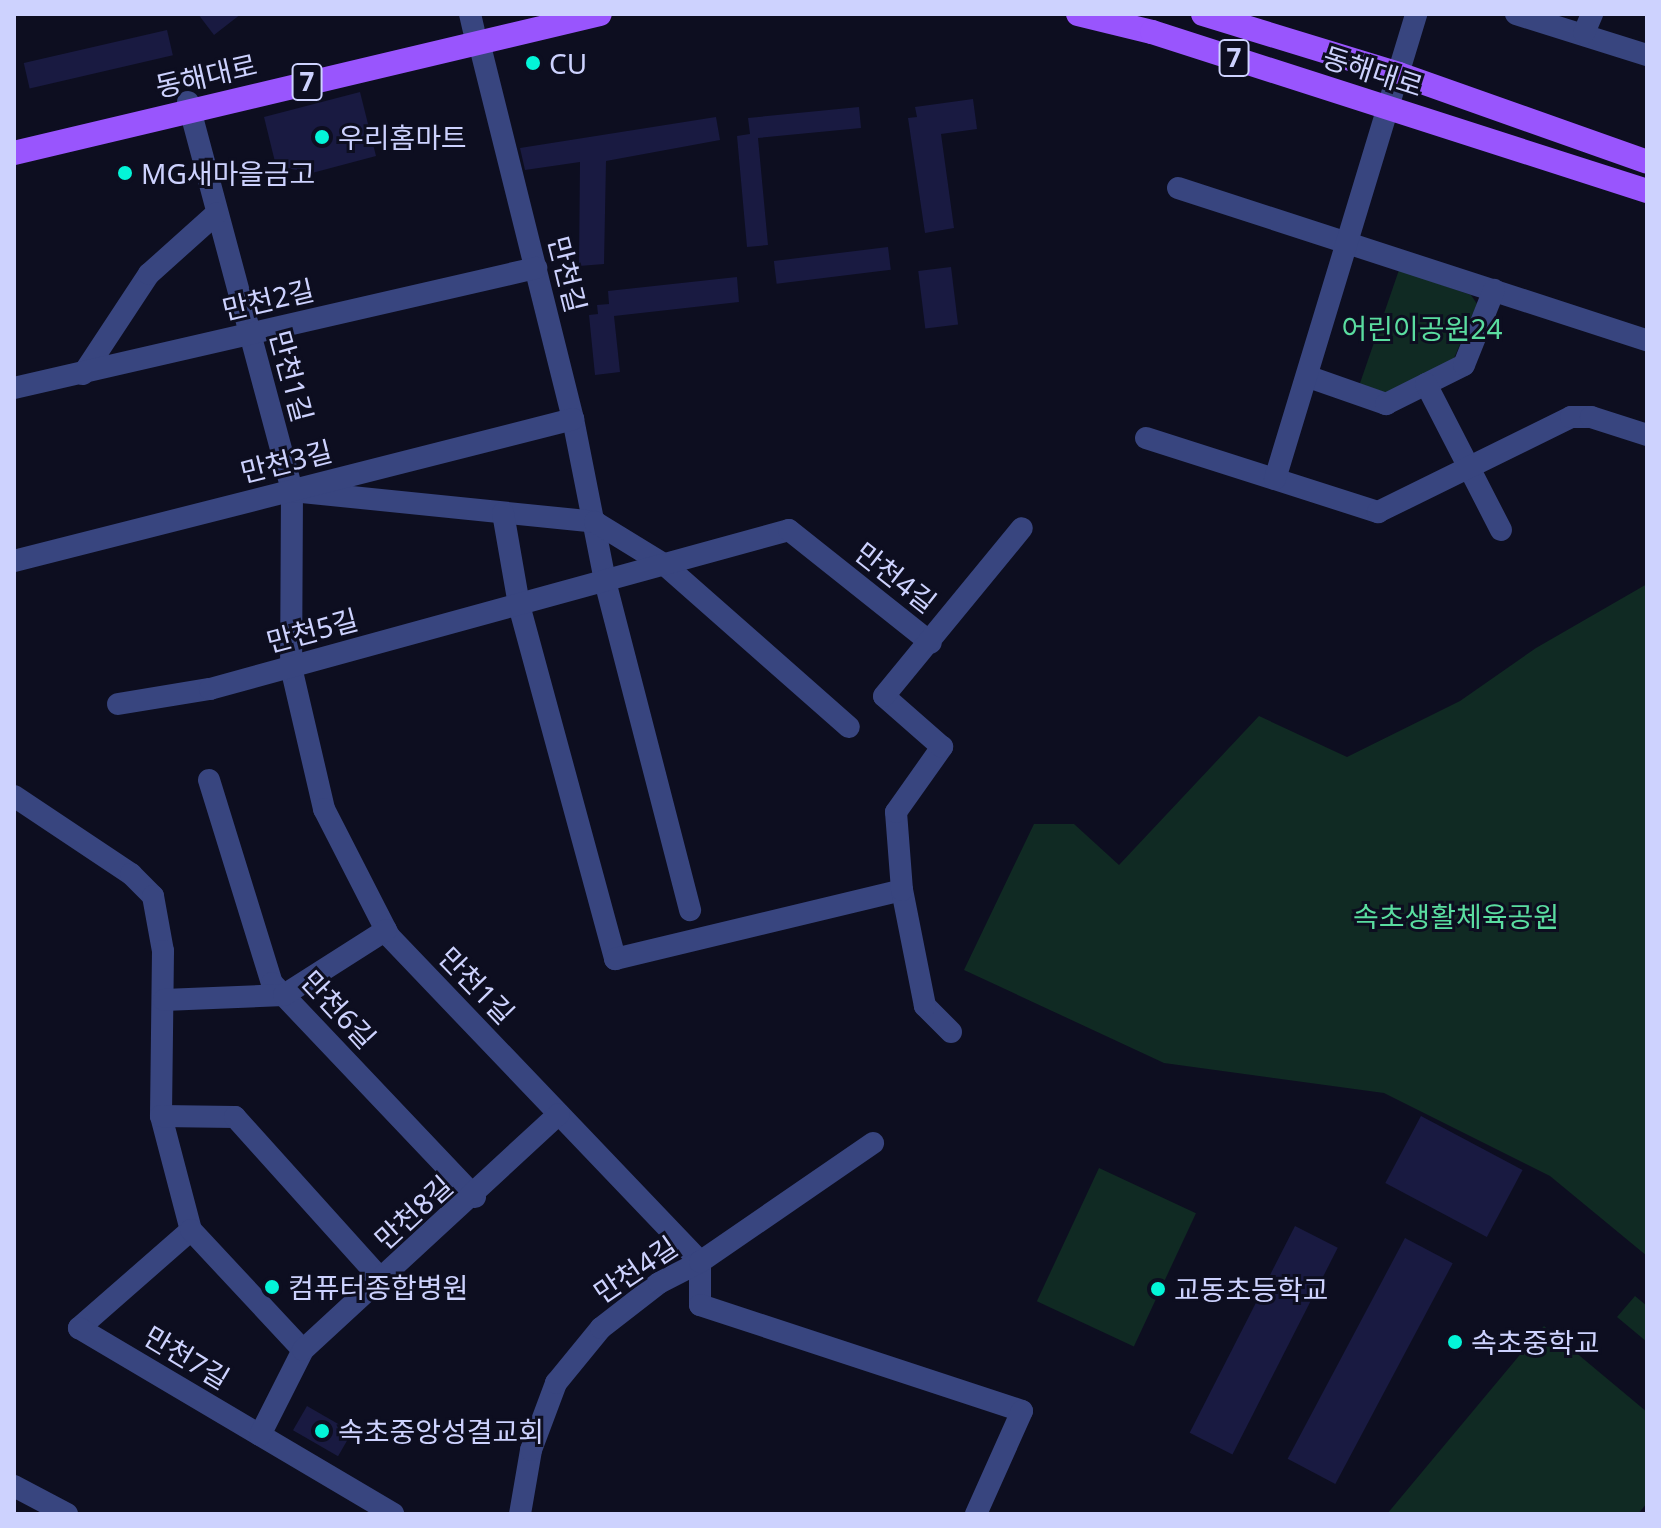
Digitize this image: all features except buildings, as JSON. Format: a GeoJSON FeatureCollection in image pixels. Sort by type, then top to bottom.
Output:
{"type":"FeatureCollection","features":[{"type":"Feature","properties":{"kind":"main road","name":"동해대로"},"geometry":{"type":"LineString","coordinates":[[14,153],[474,29],[542,14]]}},
{"type":"Feature","properties":{"kind":"main road","name":"동해대로"},"geometry":{"type":"LineString","coordinates":[[474,29],[600,14]]}},
{"type":"Feature","properties":{"kind":"main road","name":"동해대로"},"geometry":{"type":"LineString","coordinates":[[1078,14],[1152,32],[1640,191]]}},
{"type":"Feature","properties":{"kind":"main road","name":"동해대로"},"geometry":{"type":"LineString","coordinates":[[1203,14],[1399,74],[1647,162]]}},
{"type":"Feature","properties":{"kind":"main road","name":"동해대로"},"geometry":{"type":"LineString","coordinates":[[14,145],[189,106]]}},
{"type":"Feature","properties":{"kind":"street"},"geometry":{"type":"LineString","coordinates":[[1275,479],[1309,377],[1416,14]]}},
{"type":"Feature","properties":{"kind":"street"},"geometry":{"type":"LineString","coordinates":[[1516,14],[1588,24],[1647,55]]}},
{"type":"Feature","properties":{"kind":"street","name":"만천길"},"geometry":{"type":"LineString","coordinates":[[474,29],[573,419],[605,581],[690,910]]}},
{"type":"Feature","properties":{"kind":"street","name":"만천1길"},"geometry":{"type":"LineString","coordinates":[[189,106],[292,491],[291,667],[324,809],[386,930],[700,1262]]}},
{"type":"Feature","properties":{"kind":"street"},"geometry":{"type":"LineString","coordinates":[[1178,188],[1647,340]]}},
{"type":"Feature","properties":{"kind":"street"},"geometry":{"type":"LineString","coordinates":[[83,374],[149,274],[217,213]]}},
{"type":"Feature","properties":{"kind":"street","name":"만천2길"},"geometry":{"type":"LineString","coordinates":[[14,388],[536,268]]}},
{"type":"Feature","properties":{"kind":"street"},"geometry":{"type":"LineString","coordinates":[[1309,377],[1386,404],[1464,365],[1494,290]]}},
{"type":"Feature","properties":{"kind":"street"},"geometry":{"type":"LineString","coordinates":[[1426,384],[1501,530]]}},
{"type":"Feature","properties":{"kind":"street"},"geometry":{"type":"LineString","coordinates":[[1146,438],[1378,512],[1571,417],[1591,417],[1647,435]]}},
{"type":"Feature","properties":{"kind":"street","name":"만천3길"},"geometry":{"type":"LineString","coordinates":[[14,561],[573,419]]}},
{"type":"Feature","properties":{"kind":"street"},"geometry":{"type":"LineString","coordinates":[[292,491],[595,522],[665,565],[849,727]]}},
{"type":"Feature","properties":{"kind":"street"},"geometry":{"type":"LineString","coordinates":[[503,513],[519,605],[615,959],[902,890]]}},
{"type":"Feature","properties":{"kind":"street"},"geometry":{"type":"LineString","coordinates":[[931,643],[1022,528]]}},
{"type":"Feature","properties":{"kind":"street","name":"만천4길"},"geometry":{"type":"LineString","coordinates":[[665,565],[789,530],[931,643],[884,696],[942,747],[896,812],[902,890],[925,1006],[951,1032]]}},
{"type":"Feature","properties":{"kind":"street","name":"만천5길"},"geometry":{"type":"LineString","coordinates":[[118,704],[210,689],[665,565]]}},
{"type":"Feature","properties":{"kind":"street","name":"만천6길"},"geometry":{"type":"LineString","coordinates":[[209,780],[272,983],[475,1197]]}},
{"type":"Feature","properties":{"kind":"street"},"geometry":{"type":"LineString","coordinates":[[14,796],[131,874],[153,896],[164,1000],[161,1116],[191,1230],[303,1350]]}},
{"type":"Feature","properties":{"kind":"street"},"geometry":{"type":"LineString","coordinates":[[164,1000],[284,995],[386,930]]}},
{"type":"Feature","properties":{"kind":"street","name":"만천8길"},"geometry":{"type":"LineString","coordinates":[[260,1435],[303,1350],[475,1197],[559,1114]]}},
{"type":"Feature","properties":{"kind":"street"},"geometry":{"type":"LineString","coordinates":[[161,1116],[235,1117],[382,1280]]}},
{"type":"Feature","properties":{"kind":"street","name":"만천4길"},"geometry":{"type":"LineString","coordinates":[[520,1514],[531,1450],[556,1383],[601,1328],[659,1283],[700,1262],[873,1143]]}},
{"type":"Feature","properties":{"kind":"street","name":"만천7길"},"geometry":{"type":"LineString","coordinates":[[191,1230],[79,1328],[393,1514]]}},
{"type":"Feature","properties":{"kind":"street"},"geometry":{"type":"LineString","coordinates":[[700,1262],[700,1305],[1022,1411],[976,1514]]}},
{"type":"Feature","properties":{"kind":"street"},"geometry":{"type":"LineString","coordinates":[[14,1486],[67,1514]]}},
{"type":"Feature","properties":{"kind":"green space","name":"어린이공원24"},"geometry":{"type":"Polygon","coordinates":[[[1399,270],[1471,295],[1477,304],[1452,363],[1383,396],[1358,389],[1399,270]]]}},
{"type":"Feature","properties":{"kind":"green space","name":"속초생활체육공원"},"geometry":{"type":"Polygon","coordinates":[[[1647,584],[1647,1256],[1550,1176],[1384,1093],[1164,1063],[964,970],[1034,824],[1074,824],[1119,865],[1259,716],[1347,757],[1460,701],[1536,648],[1647,584]]]}},
{"type":"Feature","properties":{"kind":"green space"},"geometry":{"type":"Polygon","coordinates":[[[1099,1168],[1196,1213],[1134,1346],[1037,1301],[1099,1168]]]}},
{"type":"Feature","properties":{"kind":"green space"},"geometry":{"type":"Polygon","coordinates":[[[1635,1296],[1647,1306],[1647,1342],[1617,1317],[1635,1296]]]}},
{"type":"Feature","properties":{"kind":"green space"},"geometry":{"type":"Polygon","coordinates":[[[1544,1326],[1647,1412],[1647,1503],[1638,1514],[1387,1514],[1544,1326]]]}},
{"type":"Feature","properties":{"kind":"place","name":"CU"},"geometry":{"type":"Point","coordinates":[533,63]}},
{"type":"Feature","properties":{"kind":"place","name":"우리홈마트"},"geometry":{"type":"Point","coordinates":[322,137]}},
{"type":"Feature","properties":{"kind":"place","name":"MG새마을금고"},"geometry":{"type":"Point","coordinates":[125,173]}},
{"type":"Feature","properties":{"kind":"place","name":"컴퓨터종합병원"},"geometry":{"type":"Point","coordinates":[272,1287]}},
{"type":"Feature","properties":{"kind":"place","name":"교동초등학교"},"geometry":{"type":"Point","coordinates":[1158,1289]}},
{"type":"Feature","properties":{"kind":"place","name":"속초중학교"},"geometry":{"type":"Point","coordinates":[1455,1342]}},
{"type":"Feature","properties":{"kind":"place","name":"속초중앙성결교회"},"geometry":{"type":"Point","coordinates":[322,1431]}}]}
